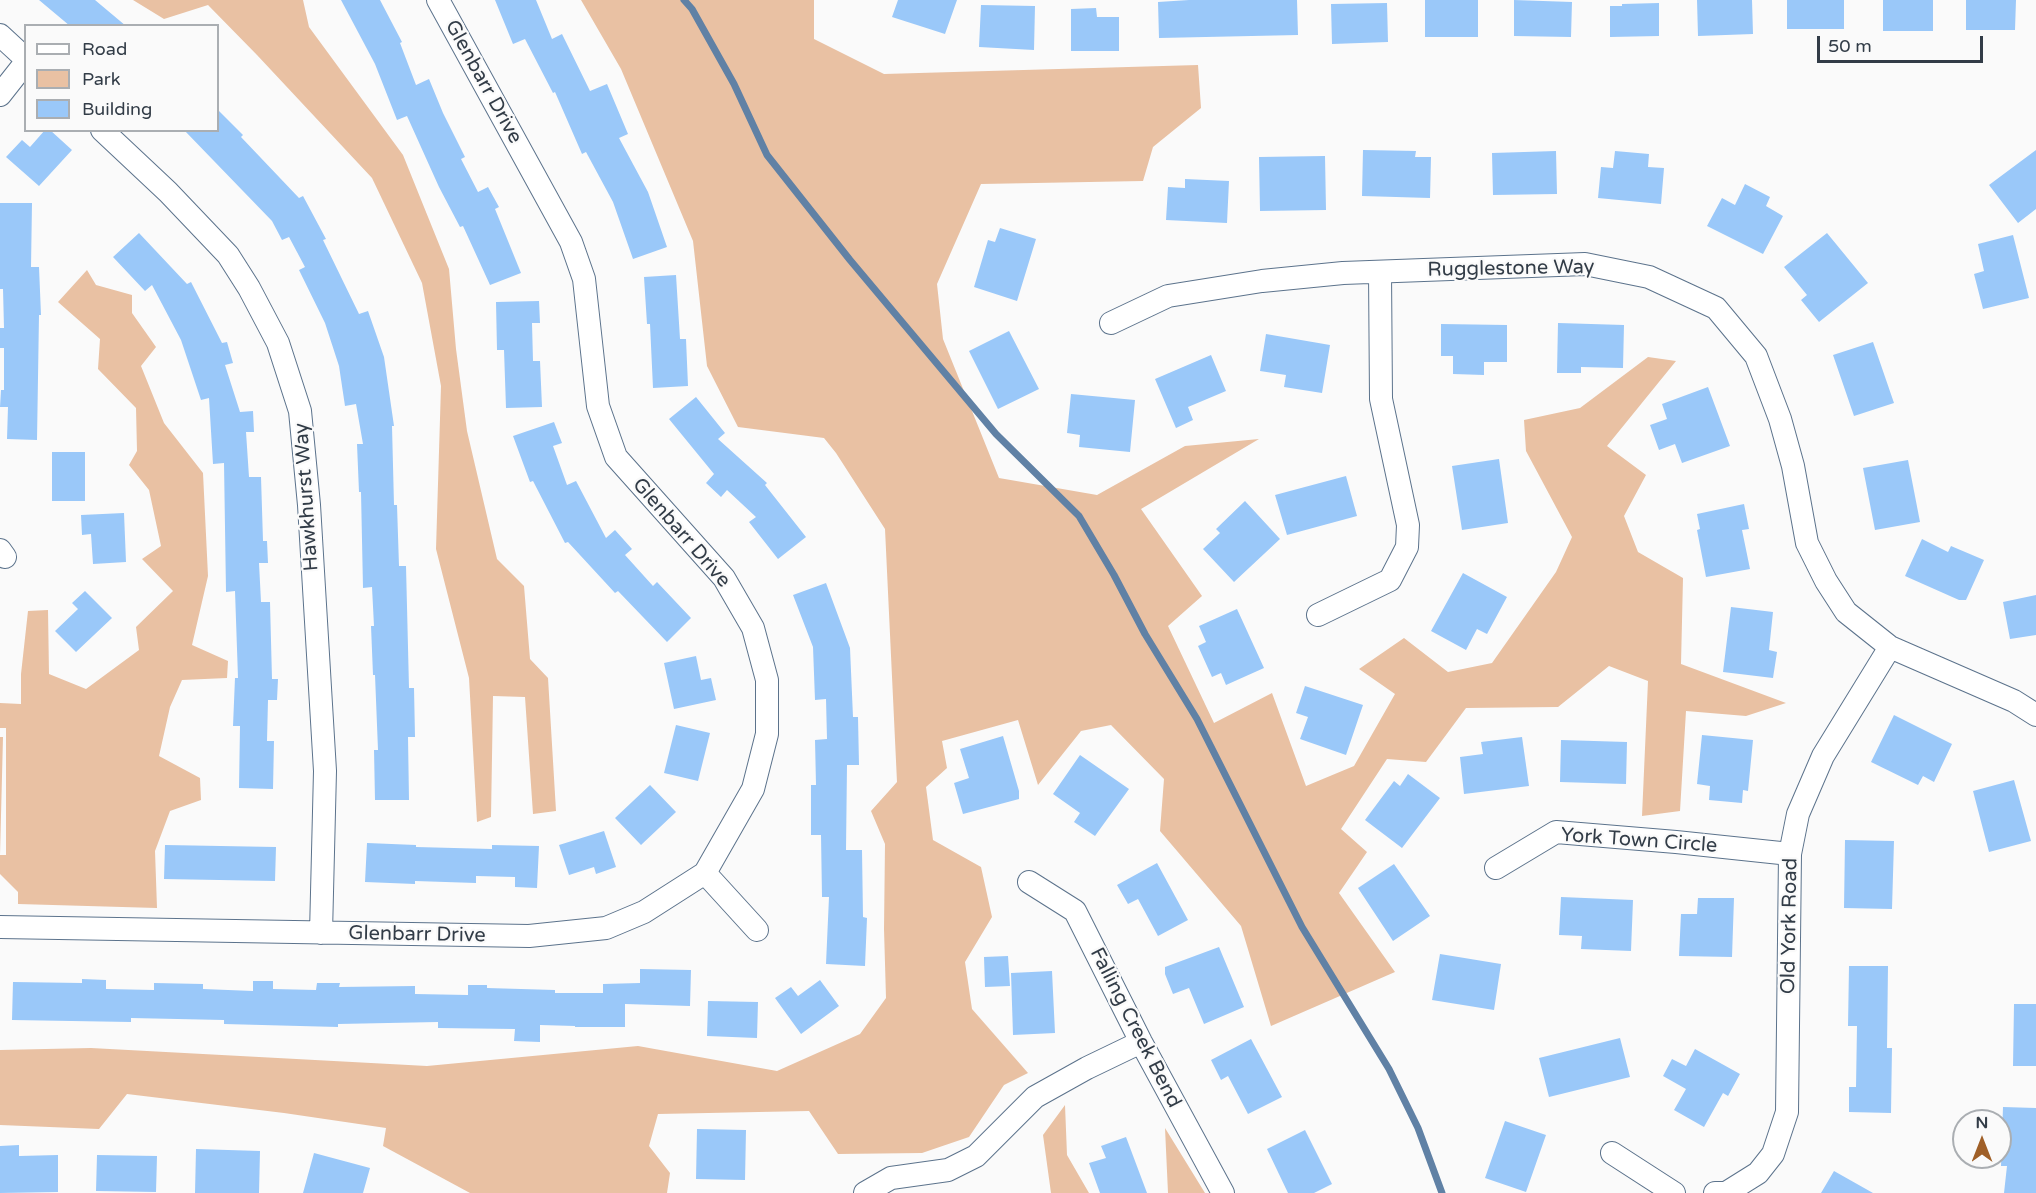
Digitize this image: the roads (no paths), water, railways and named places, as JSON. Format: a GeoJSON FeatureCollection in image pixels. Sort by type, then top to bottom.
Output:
{"type":"FeatureCollection","features":[{"type":"Feature","properties":{"kind":"street","name":"Glenbarr Drive"},"geometry":{"type":"LineString","coordinates":[[0,927],[529,936],[606,928],[644,912],[705,873],[753,789],[767,734],[767,680],[753,628],[724,578],[616,457],[598,406],[584,279],[571,242],[438,0]]}},
{"type":"Feature","properties":{"kind":"street"},"geometry":{"type":"LineString","coordinates":[[0,35],[24,59]]}},
{"type":"Feature","properties":{"kind":"street"},"geometry":{"type":"LineString","coordinates":[[0,95],[24,64]]}},
{"type":"Feature","properties":{"kind":"street","name":"Hawkhurst Way"},"geometry":{"type":"LineString","coordinates":[[104,132],[168,192],[228,255],[249,288],[278,343],[300,411],[308,494],[325,771],[321,933]]}},
{"type":"Feature","properties":{"kind":"street","name":"Rugglestone Way"},"geometry":{"type":"LineString","coordinates":[[1111,323],[1168,297],[1262,281],[1343,273],[1585,264],[1649,277],[1716,308],[1756,356],[1780,419],[1793,466],[1807,543],[1846,612],[1890,648],[2014,701],[2036,715]]}},
{"type":"Feature","properties":{"kind":"street"},"geometry":{"type":"LineString","coordinates":[[1318,615],[1390,580],[1407,547],[1408,525],[1382,399],[1380,273]]}},
{"type":"Feature","properties":{"kind":"street","name":"Old York Road"},"geometry":{"type":"LineString","coordinates":[[1715,1193],[1726,1193],[1758,1173],[1773,1154],[1787,1112],[1790,854],[1798,814],[1823,756],[1890,648]]}},
{"type":"Feature","properties":{"kind":"street","name":"York Town Circle"},"geometry":{"type":"LineString","coordinates":[[1496,868],[1556,832],[1790,854]]}},
{"type":"Feature","properties":{"kind":"street"},"geometry":{"type":"LineString","coordinates":[[705,873],[756,930]]}},
{"type":"Feature","properties":{"kind":"street","name":"Falling Creek Bend"},"geometry":{"type":"LineString","coordinates":[[1029,882],[1075,911],[1141,1042],[1223,1193]]}},
{"type":"Feature","properties":{"kind":"street"},"geometry":{"type":"LineString","coordinates":[[866,1193],[891,1178],[948,1170],[976,1156],[1035,1097],[1141,1042]]}},
{"type":"Feature","properties":{"kind":"street"},"geometry":{"type":"LineString","coordinates":[[1612,1154],[1674,1193]]}},
{"type":"Feature","properties":{"kind":"waterway"},"geometry":{"type":"LineString","coordinates":[[684,0],[692,9],[734,84],[767,155],[850,260],[996,434],[1079,516],[1145,634],[1197,719],[1302,927],[1389,1069],[1418,1128],[1442,1193]]}}]}
